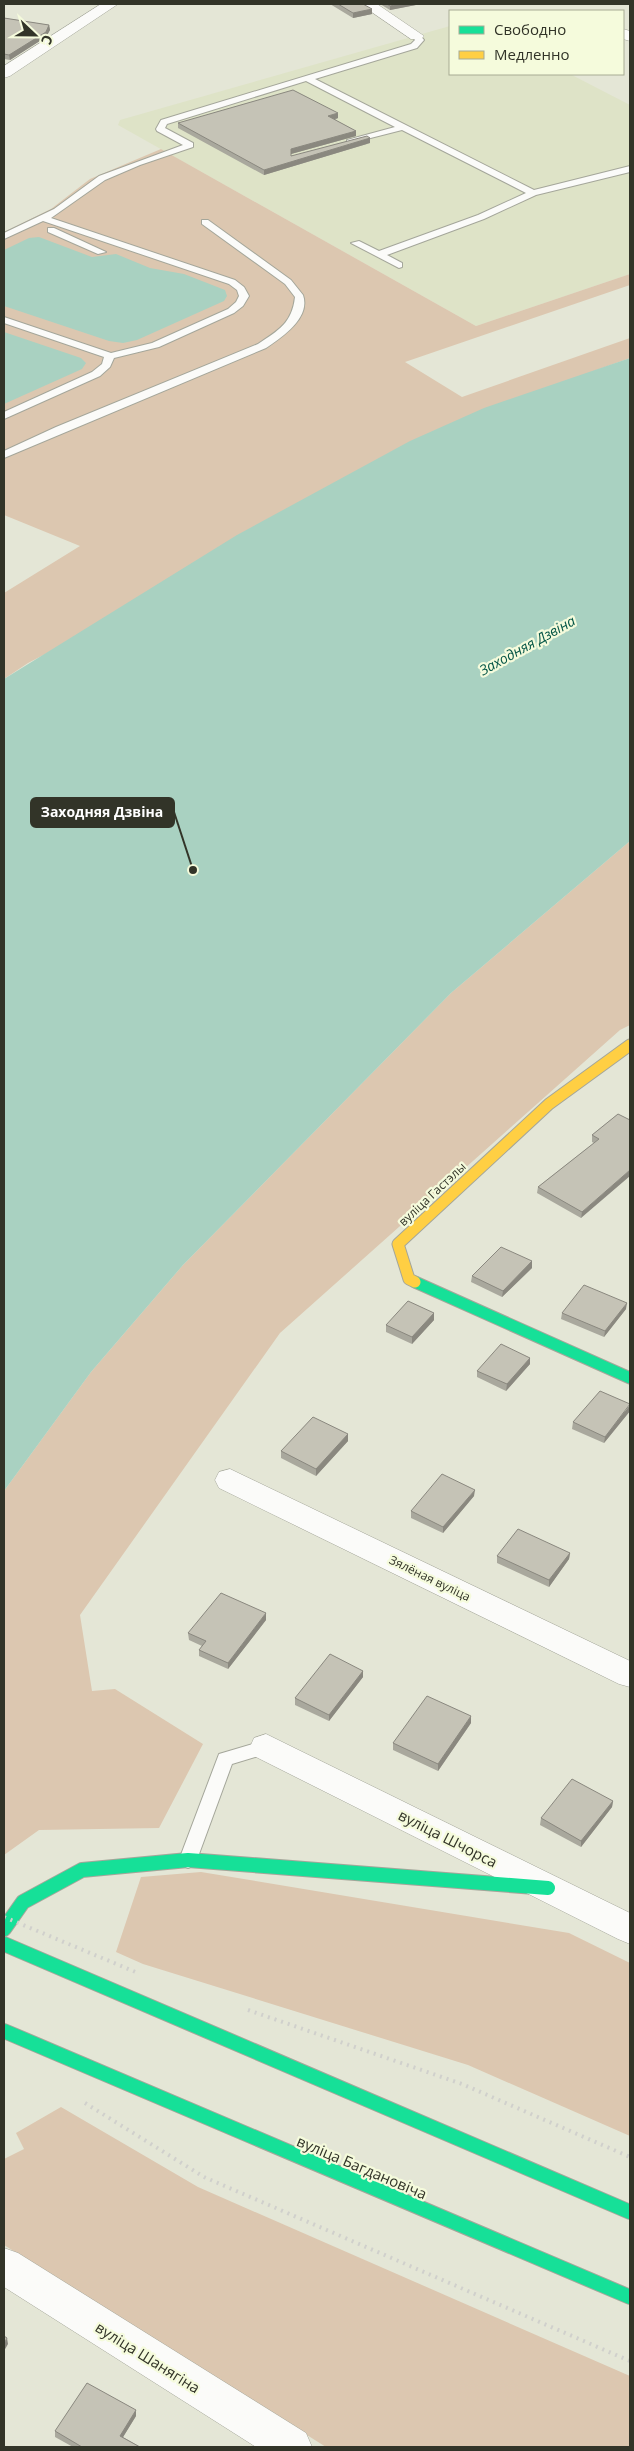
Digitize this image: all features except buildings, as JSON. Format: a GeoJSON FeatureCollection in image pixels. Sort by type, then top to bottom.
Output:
{"type":"FeatureCollection","features":[{"type":"Feature","properties":{"kind":"street"},"geometry":{"type":"LineString","coordinates":[[4,73],[111,4]]}},
{"type":"Feature","properties":{"kind":"street"},"geometry":{"type":"LineString","coordinates":[[366,4],[416,36]]}},
{"type":"Feature","properties":{"kind":"street","name":"вуліца Гастэлы"},"geometry":{"type":"LineString","coordinates":[[630,1045],[549,1104],[398,1244],[409,1278],[630,1378]]}},
{"type":"Feature","properties":{"kind":"street","name":"Зялёная вуліца"},"geometry":{"type":"LineString","coordinates":[[230,1480],[630,1676]]}},
{"type":"Feature","properties":{"kind":"street","name":"вуліца Шчорса"},"geometry":{"type":"LineString","coordinates":[[266,1747],[630,1929]]}},
{"type":"Feature","properties":{"kind":"street"},"geometry":{"type":"LineString","coordinates":[[4,1929],[23,1902],[82,1870],[188,1860],[548,1888]]}},
{"type":"Feature","properties":{"kind":"street"},"geometry":{"type":"LineString","coordinates":[[4,1944],[125,1994],[630,2212]]}},
{"type":"Feature","properties":{"kind":"street","name":"вуліца Багдановіча"},"geometry":{"type":"LineString","coordinates":[[4,2031],[630,2297]]}},
{"type":"Feature","properties":{"kind":"street","name":"вуліца Шанягіна"},"geometry":{"type":"LineString","coordinates":[[4,2266],[292,2447]]}},
{"type":"Feature","properties":{"kind":"lane"},"geometry":{"type":"LineString","coordinates":[[4,236],[43,218],[102,178],[137,163],[190,145],[160,129],[164,122],[414,46],[420,40],[416,36]]}},
{"type":"Feature","properties":{"kind":"lane"},"geometry":{"type":"LineString","coordinates":[[308,79],[533,193]]}},
{"type":"Feature","properties":{"kind":"lane"},"geometry":{"type":"LineString","coordinates":[[341,145],[404,127]]}},
{"type":"Feature","properties":{"kind":"lane"},"geometry":{"type":"LineString","coordinates":[[378,255],[481,218],[533,193],[630,169]]}},
{"type":"Feature","properties":{"kind":"lane"},"geometry":{"type":"LineString","coordinates":[[43,218],[43,224],[50,230],[101,252]]}},
{"type":"Feature","properties":{"kind":"lane"},"geometry":{"type":"LineString","coordinates":[[4,320],[110,356],[154,344],[231,311],[240,304],[244,296],[241,289],[232,282],[43,218]]}},
{"type":"Feature","properties":{"kind":"lane"},"geometry":{"type":"LineString","coordinates":[[4,455],[60,429],[262,346],[284,331],[298,314],[300,297],[288,282],[205,222]]}},
{"type":"Feature","properties":{"kind":"lane"},"geometry":{"type":"LineString","coordinates":[[356,243],[399,265]]}},
{"type":"Feature","properties":{"kind":"lane"},"geometry":{"type":"LineString","coordinates":[[4,416],[96,374],[106,365],[110,356]]}},
{"type":"Feature","properties":{"kind":"lane"},"geometry":{"type":"LineString","coordinates":[[188,1860],[225,1759],[266,1747]]}},
{"type":"Feature","properties":{"kind":"path"},"geometry":{"type":"LineString","coordinates":[[4,1917],[148,1976]]}},
{"type":"Feature","properties":{"kind":"path"},"geometry":{"type":"LineString","coordinates":[[240,2008],[462,2084],[630,2157]]}},
{"type":"Feature","properties":{"kind":"path"},"geometry":{"type":"LineString","coordinates":[[82,2102],[204,2177],[630,2361]]}},
{"type":"Feature","properties":{"kind":"shaded area"},"geometry":{"type":"Polygon","coordinates":[[[449,26],[449,75],[572,75],[630,105],[630,274],[476,326],[118,125],[120,120],[449,26]]]}},
{"type":"Feature","properties":{"kind":"shaded area"},"geometry":{"type":"Polygon","coordinates":[[[161,149],[476,326],[630,274],[630,285],[405,362],[462,397],[630,338],[630,358],[591,372],[28,663],[4,679],[4,593],[80,546],[4,515],[4,232],[51,209],[90,179],[161,149]]]}},
{"type":"Feature","properties":{"kind":"shaded area"},"geometry":{"type":"Polygon","coordinates":[[[630,841],[630,1025],[620,1030],[280,1333],[80,1615],[92,1691],[115,1689],[203,1744],[159,1828],[39,1830],[4,1855],[4,1491],[91,1372],[183,1265],[451,993],[630,841]]]}},
{"type":"Feature","properties":{"kind":"shaded area"},"geometry":{"type":"Polygon","coordinates":[[[201,1872],[569,1933],[630,1963],[630,2136],[468,2065],[143,1964],[116,1952],[141,1877],[201,1872]]]}},
{"type":"Feature","properties":{"kind":"shaded area"},"geometry":{"type":"Polygon","coordinates":[[[61,2107],[198,2187],[630,2376],[630,2447],[326,2447],[4,2245],[4,2159],[24,2149],[16,2133],[61,2107]]]}},
{"type":"Feature","properties":{"kind":"water"},"geometry":{"type":"Polygon","coordinates":[[[39,237],[92,257],[116,254],[150,268],[184,274],[225,290],[227,296],[224,301],[137,340],[123,343],[109,341],[4,306],[4,250],[29,238],[39,237]]]}},
{"type":"Feature","properties":{"kind":"water"},"geometry":{"type":"Polygon","coordinates":[[[4,332],[81,358],[86,363],[82,369],[4,404],[4,332]]]}},
{"type":"Feature","properties":{"kind":"water"},"geometry":{"type":"Polygon","coordinates":[[[630,358],[630,841],[451,993],[183,1265],[91,1372],[4,1491],[4,679],[237,535],[410,441],[484,408],[630,358]]]}},
{"type":"Feature","properties":{"kind":"traffic: fast"},"geometry":{"type":"LineString","coordinates":[[415,1282],[630,1378]]}},
{"type":"Feature","properties":{"kind":"traffic: fast"},"geometry":{"type":"LineString","coordinates":[[4,1929],[23,1902],[82,1870],[188,1860],[548,1888]]}},
{"type":"Feature","properties":{"kind":"traffic: fast"},"geometry":{"type":"LineString","coordinates":[[4,1944],[630,2212]]}},
{"type":"Feature","properties":{"kind":"traffic: fast"},"geometry":{"type":"LineString","coordinates":[[4,2031],[630,2297]]}},
{"type":"Feature","properties":{"kind":"traffic: slow"},"geometry":{"type":"LineString","coordinates":[[415,1282],[409,1279],[398,1244],[549,1104],[630,1045]]}},
{"type":"Feature","properties":{"kind":"place","name":"Заходняя Дзвіна"},"geometry":{"type":"Point","coordinates":[193,870]}}]}
